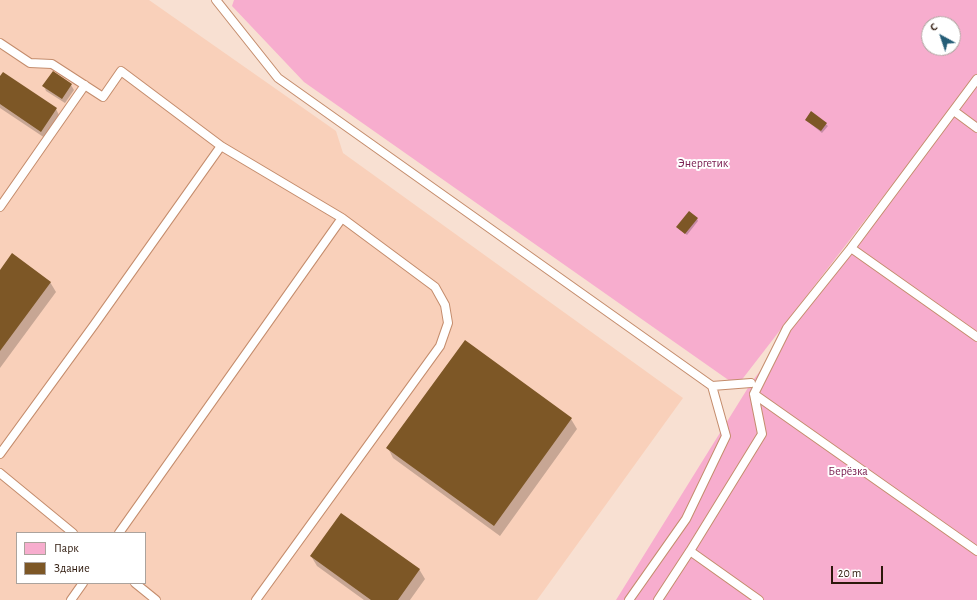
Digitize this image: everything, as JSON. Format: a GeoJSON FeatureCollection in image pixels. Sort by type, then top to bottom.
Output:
{"type":"FeatureCollection","features":[{"type":"Feature","properties":{"kind":"lane"},"geometry":{"type":"LineString","coordinates":[[216,0],[278,78],[712,386],[726,436],[686,519],[629,600]]}},
{"type":"Feature","properties":{"kind":"lane"},"geometry":{"type":"LineString","coordinates":[[0,43],[30,63],[52,64],[103,97],[121,71],[220,146],[342,218],[435,287],[445,305],[448,323],[440,346],[256,600]]}},
{"type":"Feature","properties":{"kind":"lane"},"geometry":{"type":"LineString","coordinates":[[658,600],[762,434],[754,394],[787,328],[851,248],[977,79]]}},
{"type":"Feature","properties":{"kind":"lane"},"geometry":{"type":"LineString","coordinates":[[0,207],[86,85]]}},
{"type":"Feature","properties":{"kind":"lane"},"geometry":{"type":"LineString","coordinates":[[954,111],[977,128]]}},
{"type":"Feature","properties":{"kind":"lane"},"geometry":{"type":"LineString","coordinates":[[0,454],[94,325],[220,146]]}},
{"type":"Feature","properties":{"kind":"lane"},"geometry":{"type":"LineString","coordinates":[[120,532],[342,218]]}},
{"type":"Feature","properties":{"kind":"lane"},"geometry":{"type":"LineString","coordinates":[[851,248],[977,337]]}},
{"type":"Feature","properties":{"kind":"lane"},"geometry":{"type":"LineString","coordinates":[[712,386],[751,383]]}},
{"type":"Feature","properties":{"kind":"lane"},"geometry":{"type":"LineString","coordinates":[[754,394],[977,551]]}},
{"type":"Feature","properties":{"kind":"lane"},"geometry":{"type":"LineString","coordinates":[[0,473],[72,532]]}},
{"type":"Feature","properties":{"kind":"lane"},"geometry":{"type":"LineString","coordinates":[[690,551],[759,600]]}},
{"type":"Feature","properties":{"kind":"lane"},"geometry":{"type":"LineString","coordinates":[[71,600],[82,584]]}},
{"type":"Feature","properties":{"kind":"lane"},"geometry":{"type":"LineString","coordinates":[[136,584],[156,600]]}},
{"type":"Feature","properties":{"kind":"shaded area"},"geometry":{"type":"Polygon","coordinates":[[[0,0],[149,0],[336,131],[343,153],[683,398],[537,600],[0,600],[0,0]]]}},
{"type":"Feature","properties":{"kind":"green space","name":"Энергетик"},"geometry":{"type":"Polygon","coordinates":[[[234,0],[977,0],[977,75],[737,386],[304,82],[232,6],[234,0]]]}},
{"type":"Feature","properties":{"kind":"green space","name":"Берёзка"},"geometry":{"type":"Polygon","coordinates":[[[977,81],[977,600],[616,600],[751,383],[977,81]]]}},
{"type":"Feature","properties":{"kind":"building"},"geometry":{"type":"Polygon","coordinates":[[[53,71],[72,84],[62,99],[42,86],[53,71]]]}},
{"type":"Feature","properties":{"kind":"building"},"geometry":{"type":"Polygon","coordinates":[[[3,72],[57,108],[41,132],[0,104],[0,76],[3,72]]]}},
{"type":"Feature","properties":{"kind":"building"},"geometry":{"type":"Polygon","coordinates":[[[811,111],[827,123],[821,131],[805,120],[811,111]]]}},
{"type":"Feature","properties":{"kind":"building"},"geometry":{"type":"Polygon","coordinates":[[[689,211],[698,218],[685,234],[676,227],[689,211]]]}},
{"type":"Feature","properties":{"kind":"building"},"geometry":{"type":"Polygon","coordinates":[[[12,253],[51,282],[0,351],[0,270],[12,253]]]}},
{"type":"Feature","properties":{"kind":"building"},"geometry":{"type":"Polygon","coordinates":[[[465,340],[572,418],[494,526],[386,448],[465,340]]]}},
{"type":"Feature","properties":{"kind":"building"},"geometry":{"type":"Polygon","coordinates":[[[341,513],[420,569],[398,600],[371,600],[310,556],[341,513]]]}}]}
